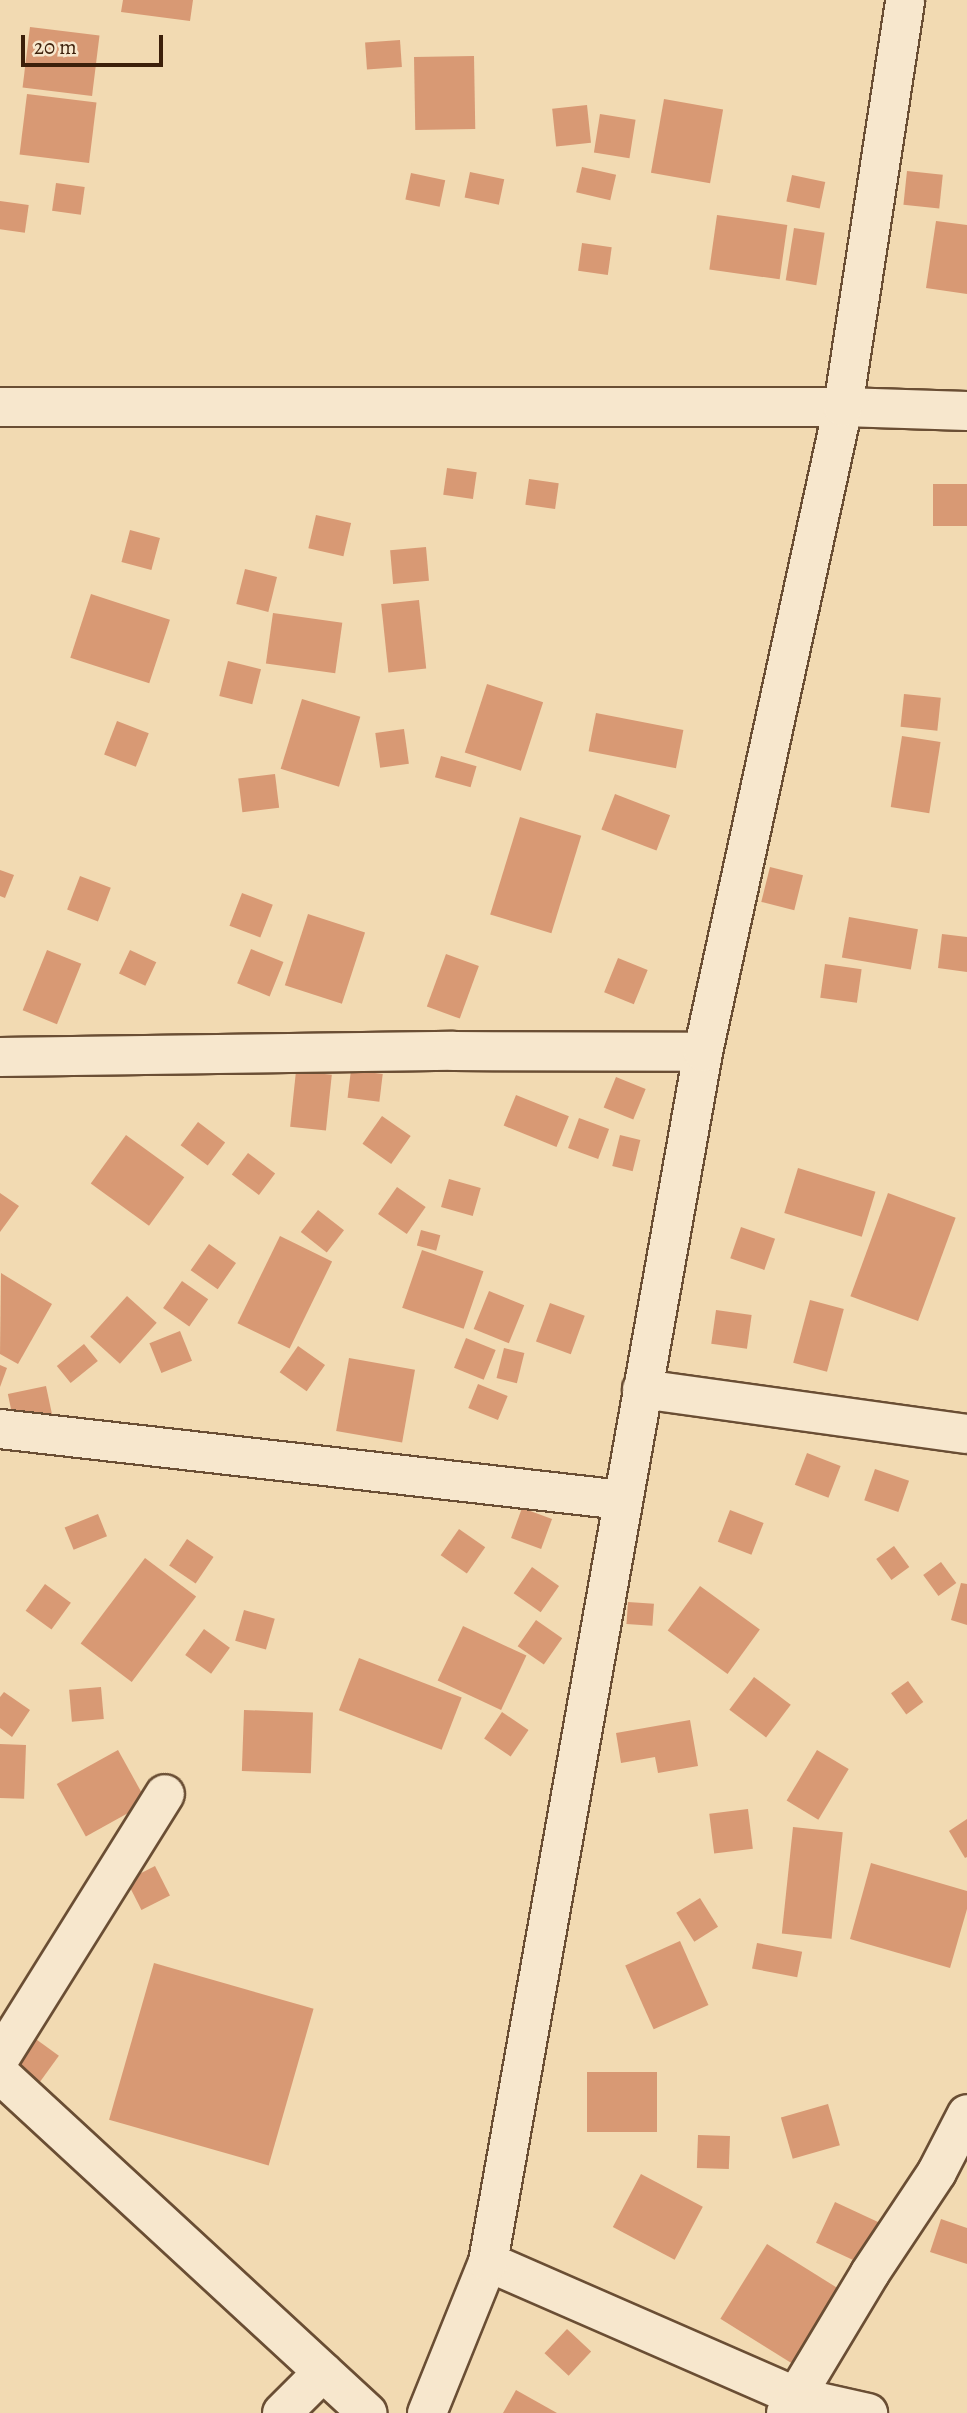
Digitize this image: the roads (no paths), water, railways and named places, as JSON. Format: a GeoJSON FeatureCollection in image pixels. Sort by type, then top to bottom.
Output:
{"type":"FeatureCollection","features":[{"type":"Feature","properties":{"kind":"street"},"geometry":{"type":"LineString","coordinates":[[426,2413],[488,2262],[703,1052],[843,407],[905,0]]}},
{"type":"Feature","properties":{"kind":"street"},"geometry":{"type":"LineString","coordinates":[[0,407],[843,407],[967,411]]}},
{"type":"Feature","properties":{"kind":"street"},"geometry":{"type":"LineString","coordinates":[[0,1057],[453,1051],[703,1052]]}},
{"type":"Feature","properties":{"kind":"street"},"geometry":{"type":"LineString","coordinates":[[642,1389],[967,1434]]}},
{"type":"Feature","properties":{"kind":"street"},"geometry":{"type":"LineString","coordinates":[[0,1429],[622,1500]]}},
{"type":"Feature","properties":{"kind":"street"},"geometry":{"type":"LineString","coordinates":[[0,2058],[165,1794]]}},
{"type":"Feature","properties":{"kind":"street"},"geometry":{"type":"LineString","coordinates":[[0,2074],[367,2413]]}},
{"type":"Feature","properties":{"kind":"street"},"geometry":{"type":"LineString","coordinates":[[792,2405],[870,2273],[937,2172],[967,2114]]}},
{"type":"Feature","properties":{"kind":"street"},"geometry":{"type":"LineString","coordinates":[[488,2262],[792,2405],[868,2413]]}},
{"type":"Feature","properties":{"kind":"street"},"geometry":{"type":"LineString","coordinates":[[282,2413],[323,2372]]}}]}
